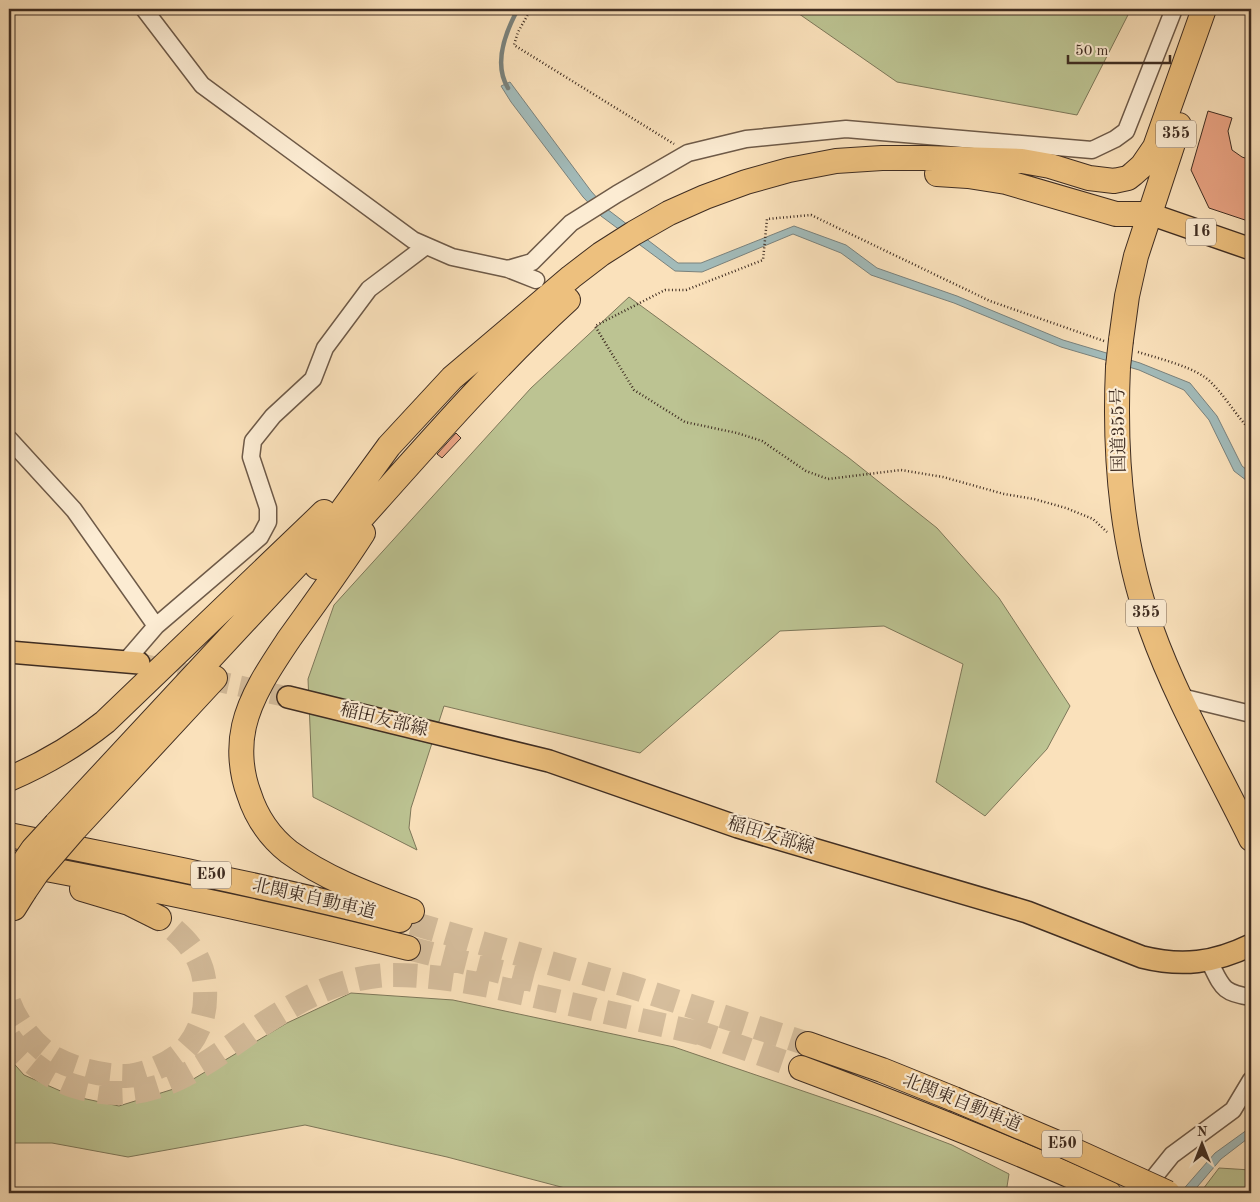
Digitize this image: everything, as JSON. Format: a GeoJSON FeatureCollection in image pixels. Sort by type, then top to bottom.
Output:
{"type":"FeatureCollection","features":[{"type":"Feature","properties":{"kind":"highway"},"geometry":{"type":"LineString","coordinates":[[9,779],[56,757],[82,741],[105,722],[309,528],[452,378],[601,254],[669,213],[705,197],[746,182],[789,170],[836,162],[900,158],[1022,161],[1050,166],[1102,180],[1114,181],[1128,178],[1142,166],[1156,147],[1204,9]]}},
{"type":"Feature","properties":{"kind":"highway","name":"国道355号"},"geometry":{"type":"LineString","coordinates":[[1216,9],[1133,267],[1121,350],[1117,403],[1117,443],[1122,506],[1128,540],[1150,628],[1181,697],[1251,839]]}},
{"type":"Feature","properties":{"kind":"highway"},"geometry":{"type":"LineString","coordinates":[[968,160],[1045,177],[1120,200],[1150,214]]}},
{"type":"Feature","properties":{"kind":"highway"},"geometry":{"type":"LineString","coordinates":[[16,895],[28,855],[66,826],[319,564],[410,463],[549,317],[582,287],[642,244],[705,213],[752,196],[795,184],[838,176],[883,173],[926,173],[968,176],[1006,182],[1116,214],[1150,214]]}},
{"type":"Feature","properties":{"kind":"highway"},"geometry":{"type":"LineString","coordinates":[[66,826],[322,538],[389,446]]}},
{"type":"Feature","properties":{"kind":"highway","name":"北関東自動車道"},"geometry":{"type":"LineString","coordinates":[[9,835],[412,917],[322,874],[288,851],[267,830],[253,807],[244,782],[242,753],[244,726],[253,700],[271,666],[348,558],[410,463]]}},
{"type":"Feature","properties":{"kind":"highway","name":"北関東自動車道"},"geometry":{"type":"LineString","coordinates":[[9,862],[219,903],[408,948]]}},
{"type":"Feature","properties":{"kind":"highway"},"geometry":{"type":"LineString","coordinates":[[9,870],[129,903],[160,918]]}},
{"type":"Feature","properties":{"kind":"highway","name":"北関東自動車道"},"geometry":{"type":"LineString","coordinates":[[808,1044],[882,1070],[954,1099],[1168,1193]]}},
{"type":"Feature","properties":{"kind":"highway","name":"北関東自動車道"},"geometry":{"type":"LineString","coordinates":[[801,1068],[1039,1161],[1110,1193]]}},
{"type":"Feature","properties":{"kind":"main road","name":"16"},"geometry":{"type":"LineString","coordinates":[[1150,214],[1251,249]]}},
{"type":"Feature","properties":{"kind":"main road"},"geometry":{"type":"LineString","coordinates":[[9,652],[132,663]]}},
{"type":"Feature","properties":{"kind":"main road","name":"稲田友部線"},"geometry":{"type":"LineString","coordinates":[[288,697],[549,761],[738,826],[1027,912],[1142,957],[1162,962],[1209,961],[1238,952],[1251,945]]}},
{"type":"Feature","properties":{"kind":"street"},"geometry":{"type":"LineString","coordinates":[[144,9],[202,85],[413,240],[452,257],[508,269],[536,280]]}},
{"type":"Feature","properties":{"kind":"street"},"geometry":{"type":"LineString","coordinates":[[508,269],[532,262],[571,223],[688,153],[746,139],[846,129],[1092,150],[1115,139],[1126,131],[1174,9]]}},
{"type":"Feature","properties":{"kind":"street"},"geometry":{"type":"LineString","coordinates":[[132,663],[156,626],[260,537],[268,522],[268,508],[252,457],[253,441],[273,416],[313,379],[325,348],[369,289],[426,246]]}},
{"type":"Feature","properties":{"kind":"street"},"geometry":{"type":"LineString","coordinates":[[9,439],[74,510],[156,626]]}},
{"type":"Feature","properties":{"kind":"street"},"geometry":{"type":"LineString","coordinates":[[1181,697],[1251,714]]}},
{"type":"Feature","properties":{"kind":"street"},"geometry":{"type":"LineString","coordinates":[[1209,961],[1223,988],[1235,995],[1251,996]]}},
{"type":"Feature","properties":{"kind":"street"},"geometry":{"type":"LineString","coordinates":[[1141,1193],[1172,1155],[1233,1110],[1251,1080]]}},
{"type":"Feature","properties":{"kind":"path"},"geometry":{"type":"LineString","coordinates":[[531,9],[518,32],[514,45],[688,153]]}},
{"type":"Feature","properties":{"kind":"path"},"geometry":{"type":"LineString","coordinates":[[1128,540],[1114,538],[1093,520],[1066,508],[1034,499],[1004,494],[943,477],[901,470],[828,479],[806,472],[762,442],[685,422],[634,390],[595,326],[665,290],[686,290],[763,260],[766,220],[811,215],[990,301],[1121,350],[1176,364],[1204,376],[1251,431]]}},
{"type":"Feature","properties":{"kind":"green space"},"geometry":{"type":"Polygon","coordinates":[[[792,9],[1131,9],[1077,115],[897,82],[792,9]]]}},
{"type":"Feature","properties":{"kind":"green space"},"geometry":{"type":"Polygon","coordinates":[[[629,297],[849,458],[937,528],[999,598],[1070,706],[1047,749],[985,816],[936,782],[963,664],[884,626],[780,631],[640,753],[444,706],[411,808],[409,828],[417,850],[313,797],[308,679],[334,605],[531,388],[629,297]]]}},
{"type":"Feature","properties":{"kind":"green space"},"geometry":{"type":"Polygon","coordinates":[[[351,993],[453,1000],[674,1047],[876,1116],[952,1145],[1009,1174],[1006,1193],[584,1193],[447,1157],[305,1125],[128,1157],[52,1143],[9,1143],[9,1058],[24,1075],[72,1096],[119,1106],[180,1087],[287,1023],[351,993]]]}},
{"type":"Feature","properties":{"kind":"green space"},"geometry":{"type":"Polygon","coordinates":[[[1219,1168],[1251,1170],[1251,1193],[1200,1193],[1219,1168]]]}},
{"type":"Feature","properties":{"kind":"water"},"geometry":{"type":"Polygon","coordinates":[[[510,82],[591,191],[607,209],[678,263],[701,263],[794,226],[846,245],[877,268],[957,296],[1063,340],[1140,363],[1190,383],[1217,416],[1242,466],[1251,473],[1251,484],[1234,471],[1209,420],[1184,390],[1139,370],[1061,347],[954,303],[871,275],[841,253],[793,234],[702,272],[675,271],[601,216],[583,197],[511,102],[501,86],[510,82]]]}},
{"type":"Feature","properties":{"kind":"water"},"geometry":{"type":"Polygon","coordinates":[[[1251,1127],[1251,1136],[1221,1159],[1192,1193],[1180,1193],[1215,1153],[1251,1127]]]}},
{"type":"Feature","properties":{"kind":"building"},"geometry":{"type":"Polygon","coordinates":[[[1208,111],[1232,118],[1228,131],[1232,150],[1242,157],[1251,160],[1251,222],[1209,208],[1191,170],[1208,111]]]}},
{"type":"Feature","properties":{"kind":"building"},"geometry":{"type":"Polygon","coordinates":[[[456,433],[461,438],[442,458],[437,454],[456,433]]]}},
{"type":"Feature","properties":{"kind":"waterway"},"geometry":{"type":"LineString","coordinates":[[508,88],[504,79],[501,58],[509,27],[518,9]]}},
{"type":"Feature","properties":{"kind":"tunnel"},"geometry":{"type":"LineString","coordinates":[[146,665],[288,697]]}},
{"type":"Feature","properties":{"kind":"tunnel"},"geometry":{"type":"LineString","coordinates":[[9,1002],[22,1027],[34,1041],[48,1054],[73,1066],[99,1074],[126,1076],[143,1073],[169,1062],[184,1051],[193,1040],[203,1017],[205,985],[203,973],[194,952],[179,934],[159,918]]}},
{"type":"Feature","properties":{"kind":"tunnel"},"geometry":{"type":"LineString","coordinates":[[412,923],[629,986],[808,1044]]}},
{"type":"Feature","properties":{"kind":"tunnel"},"geometry":{"type":"LineString","coordinates":[[408,948],[533,980]]}},
{"type":"Feature","properties":{"kind":"tunnel"},"geometry":{"type":"LineString","coordinates":[[9,1037],[29,1060],[55,1078],[74,1086],[106,1093],[134,1092],[161,1086],[186,1075],[282,1012],[319,992],[346,982],[388,975],[448,979],[488,986],[707,1035]]}},
{"type":"Feature","properties":{"kind":"tunnel"},"geometry":{"type":"LineString","coordinates":[[692,1030],[801,1068]]}}]}
